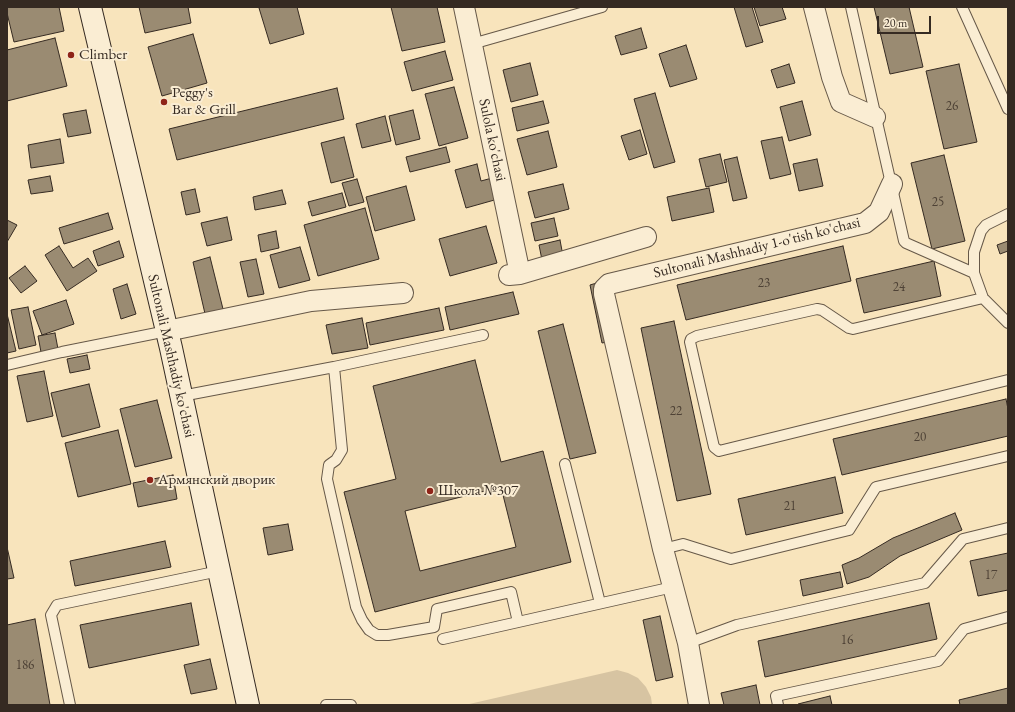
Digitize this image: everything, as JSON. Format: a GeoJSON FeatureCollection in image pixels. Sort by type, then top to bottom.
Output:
{"type":"FeatureCollection","features":[{"type":"Feature","properties":{"kind":"street","name":"Sultonali Mashhadiy ko'chasi"},"geometry":{"type":"LineString","coordinates":[[90,7],[172,330],[192,394],[258,705]]}},
{"type":"Feature","properties":{"kind":"street","name":"Sultonali Mashhadiy ko'chasi"},"geometry":{"type":"LineString","coordinates":[[104,7],[172,330],[219,571],[248,705]]}},
{"type":"Feature","properties":{"kind":"street","name":"Sulola ko'chasi"},"geometry":{"type":"LineString","coordinates":[[464,7],[514,275],[646,237]]}},
{"type":"Feature","properties":{"kind":"street"},"geometry":{"type":"LineString","coordinates":[[814,7],[832,77],[841,102],[875,117]]}},
{"type":"Feature","properties":{"kind":"street","name":"Sultonali Mashhadiy 1-o'tish ko'chasi"},"geometry":{"type":"LineString","coordinates":[[663,549],[604,289],[609,284],[865,223],[879,212],[892,184]]}},
{"type":"Feature","properties":{"kind":"street"},"geometry":{"type":"LineString","coordinates":[[172,330],[312,301],[403,293]]}},
{"type":"Feature","properties":{"kind":"street"},"geometry":{"type":"LineString","coordinates":[[663,549],[688,642],[699,705]]}},
{"type":"Feature","properties":{"kind":"lane"},"geometry":{"type":"LineString","coordinates":[[472,44],[602,7]]}},
{"type":"Feature","properties":{"kind":"lane"},"geometry":{"type":"LineString","coordinates":[[851,7],[875,117],[905,242],[974,273]]}},
{"type":"Feature","properties":{"kind":"lane"},"geometry":{"type":"LineString","coordinates":[[962,7],[1008,109]]}},
{"type":"Feature","properties":{"kind":"lane"},"geometry":{"type":"LineString","coordinates":[[1008,214],[986,225],[981,231],[974,252],[974,273],[983,298],[1008,323]]}},
{"type":"Feature","properties":{"kind":"lane"},"geometry":{"type":"LineString","coordinates":[[983,298],[853,329],[822,310],[817,309],[697,336],[691,339],[690,342],[714,447],[719,450],[1008,380]]}},
{"type":"Feature","properties":{"kind":"lane"},"geometry":{"type":"LineString","coordinates":[[7,365],[62,352],[172,330]]}},
{"type":"Feature","properties":{"kind":"lane"},"geometry":{"type":"LineString","coordinates":[[192,394],[334,367],[483,335]]}},
{"type":"Feature","properties":{"kind":"lane"},"geometry":{"type":"LineString","coordinates":[[334,367],[342,450],[336,460],[329,466],[327,479],[356,607],[369,630],[377,635],[388,635],[434,627],[437,610],[511,592],[518,622]]}},
{"type":"Feature","properties":{"kind":"lane"},"geometry":{"type":"LineString","coordinates":[[663,549],[683,544],[731,559],[849,530],[876,487],[1008,456]]}},
{"type":"Feature","properties":{"kind":"lane"},"geometry":{"type":"LineString","coordinates":[[565,464],[600,603]]}},
{"type":"Feature","properties":{"kind":"lane"},"geometry":{"type":"LineString","coordinates":[[688,642],[736,625],[925,583],[962,539],[1008,528]]}},
{"type":"Feature","properties":{"kind":"lane"},"geometry":{"type":"LineString","coordinates":[[70,705],[50,615],[57,605],[219,571]]}},
{"type":"Feature","properties":{"kind":"lane"},"geometry":{"type":"LineString","coordinates":[[443,639],[673,587]]}},
{"type":"Feature","properties":{"kind":"lane"},"geometry":{"type":"LineString","coordinates":[[778,705],[776,696],[938,661],[964,629],[1008,617]]}},
{"type":"Feature","properties":{"kind":"lane"},"geometry":{"type":"LineString","coordinates":[[326,705],[351,705]]}},
{"type":"Feature","properties":{"kind":"shaded area"},"geometry":{"type":"Polygon","coordinates":[[[617,670],[638,678],[646,687],[651,697],[652,705],[465,705],[617,670]]]}},
{"type":"Feature","properties":{"kind":"building"},"geometry":{"type":"Polygon","coordinates":[[[7,7],[59,7],[64,31],[14,42],[7,7]]]}},
{"type":"Feature","properties":{"kind":"building"},"geometry":{"type":"Polygon","coordinates":[[[139,7],[188,7],[191,23],[145,33],[139,7]]]}},
{"type":"Feature","properties":{"kind":"building"},"geometry":{"type":"Polygon","coordinates":[[[297,7],[304,34],[270,44],[259,8],[297,7]]]}},
{"type":"Feature","properties":{"kind":"building"},"geometry":{"type":"Polygon","coordinates":[[[391,7],[437,7],[445,42],[402,51],[391,7]]]}},
{"type":"Feature","properties":{"kind":"building"},"geometry":{"type":"Polygon","coordinates":[[[734,7],[752,7],[763,42],[746,47],[734,7]]]}},
{"type":"Feature","properties":{"kind":"building"},"geometry":{"type":"Polygon","coordinates":[[[754,7],[782,7],[786,19],[760,26],[754,7]]]}},
{"type":"Feature","properties":{"kind":"building"},"geometry":{"type":"Polygon","coordinates":[[[874,7],[909,7],[923,67],[890,74],[874,7]]]}},
{"type":"Feature","properties":{"kind":"building"},"geometry":{"type":"Polygon","coordinates":[[[641,28],[647,48],[621,55],[615,36],[641,28]]]}},
{"type":"Feature","properties":{"kind":"building"},"geometry":{"type":"Polygon","coordinates":[[[193,34],[207,83],[162,96],[148,47],[193,34]]]}},
{"type":"Feature","properties":{"kind":"building"},"geometry":{"type":"Polygon","coordinates":[[[55,38],[67,86],[7,101],[7,50],[55,38]]]}},
{"type":"Feature","properties":{"kind":"building"},"geometry":{"type":"Polygon","coordinates":[[[686,45],[697,79],[670,87],[659,54],[686,45]]]}},
{"type":"Feature","properties":{"kind":"building"},"geometry":{"type":"Polygon","coordinates":[[[445,51],[453,80],[412,91],[404,62],[445,51]]]}},
{"type":"Feature","properties":{"kind":"building"},"geometry":{"type":"Polygon","coordinates":[[[530,63],[538,95],[511,102],[503,70],[530,63]]]}},
{"type":"Feature","properties":{"kind":"building"},"geometry":{"type":"Polygon","coordinates":[[[789,64],[795,83],[777,88],[771,70],[789,64]]]}},
{"type":"Feature","properties":{"kind":"building"},"geometry":{"type":"Polygon","coordinates":[[[959,64],[977,142],[944,149],[926,71],[959,64]]]}},
{"type":"Feature","properties":{"kind":"building"},"geometry":{"type":"Polygon","coordinates":[[[454,87],[468,138],[439,146],[425,94],[454,87]]]}},
{"type":"Feature","properties":{"kind":"building"},"geometry":{"type":"Polygon","coordinates":[[[337,88],[344,119],[177,160],[169,129],[337,88]]]}},
{"type":"Feature","properties":{"kind":"building"},"geometry":{"type":"Polygon","coordinates":[[[655,93],[675,162],[654,168],[634,99],[655,93]]]}},
{"type":"Feature","properties":{"kind":"building"},"geometry":{"type":"Polygon","coordinates":[[[543,101],[549,123],[517,131],[512,108],[543,101]]]}},
{"type":"Feature","properties":{"kind":"building"},"geometry":{"type":"Polygon","coordinates":[[[802,101],[811,135],[789,141],[780,107],[802,101]]]}},
{"type":"Feature","properties":{"kind":"building"},"geometry":{"type":"Polygon","coordinates":[[[86,110],[91,133],[68,137],[63,114],[86,110]]]}},
{"type":"Feature","properties":{"kind":"building"},"geometry":{"type":"Polygon","coordinates":[[[413,110],[420,139],[396,145],[389,116],[413,110]]]}},
{"type":"Feature","properties":{"kind":"building"},"geometry":{"type":"Polygon","coordinates":[[[385,116],[391,141],[362,148],[356,124],[385,116]]]}},
{"type":"Feature","properties":{"kind":"building"},"geometry":{"type":"Polygon","coordinates":[[[640,130],[647,154],[629,160],[621,136],[640,130]]]}},
{"type":"Feature","properties":{"kind":"building"},"geometry":{"type":"Polygon","coordinates":[[[548,131],[557,167],[527,175],[517,139],[548,131]]]}},
{"type":"Feature","properties":{"kind":"building"},"geometry":{"type":"Polygon","coordinates":[[[344,137],[354,177],[331,183],[321,143],[344,137]]]}},
{"type":"Feature","properties":{"kind":"building"},"geometry":{"type":"Polygon","coordinates":[[[782,137],[791,174],[770,179],[761,141],[782,137]]]}},
{"type":"Feature","properties":{"kind":"building"},"geometry":{"type":"Polygon","coordinates":[[[60,139],[64,163],[31,168],[28,145],[60,139]]]}},
{"type":"Feature","properties":{"kind":"building"},"geometry":{"type":"Polygon","coordinates":[[[446,147],[450,162],[410,172],[406,157],[446,147]]]}},
{"type":"Feature","properties":{"kind":"building"},"geometry":{"type":"Polygon","coordinates":[[[720,154],[727,182],[706,187],[699,159],[720,154]]]}},
{"type":"Feature","properties":{"kind":"building"},"geometry":{"type":"Polygon","coordinates":[[[944,155],[965,241],[932,249],[911,163],[944,155]]]}},
{"type":"Feature","properties":{"kind":"building"},"geometry":{"type":"Polygon","coordinates":[[[737,157],[747,198],[733,201],[724,160],[737,157]]]}},
{"type":"Feature","properties":{"kind":"building"},"geometry":{"type":"Polygon","coordinates":[[[817,159],[823,186],[799,191],[793,164],[817,159]]]}},
{"type":"Feature","properties":{"kind":"building"},"geometry":{"type":"Polygon","coordinates":[[[477,164],[481,181],[492,178],[498,199],[466,208],[455,170],[477,164]]]}},
{"type":"Feature","properties":{"kind":"building"},"geometry":{"type":"Polygon","coordinates":[[[50,176],[53,191],[31,194],[28,180],[50,176]]]}},
{"type":"Feature","properties":{"kind":"building"},"geometry":{"type":"Polygon","coordinates":[[[357,179],[364,202],[349,206],[342,183],[357,179]]]}},
{"type":"Feature","properties":{"kind":"building"},"geometry":{"type":"Polygon","coordinates":[[[563,184],[569,209],[535,218],[528,192],[563,184]]]}},
{"type":"Feature","properties":{"kind":"building"},"geometry":{"type":"Polygon","coordinates":[[[406,186],[415,220],[375,231],[366,197],[406,186]]]}},
{"type":"Feature","properties":{"kind":"building"},"geometry":{"type":"Polygon","coordinates":[[[709,188],[714,212],[672,221],[667,197],[709,188]]]}},
{"type":"Feature","properties":{"kind":"building"},"geometry":{"type":"Polygon","coordinates":[[[195,189],[200,212],[186,215],[181,192],[195,189]]]}},
{"type":"Feature","properties":{"kind":"building"},"geometry":{"type":"Polygon","coordinates":[[[282,190],[286,204],[255,210],[253,197],[282,190]]]}},
{"type":"Feature","properties":{"kind":"building"},"geometry":{"type":"Polygon","coordinates":[[[342,193],[346,207],[312,216],[308,202],[342,193]]]}},
{"type":"Feature","properties":{"kind":"building"},"geometry":{"type":"Polygon","coordinates":[[[365,208],[379,259],[318,276],[304,225],[365,208]]]}},
{"type":"Feature","properties":{"kind":"building"},"geometry":{"type":"Polygon","coordinates":[[[108,213],[113,229],[64,244],[59,228],[108,213]]]}},
{"type":"Feature","properties":{"kind":"building"},"geometry":{"type":"Polygon","coordinates":[[[227,217],[232,240],[207,246],[201,223],[227,217]]]}},
{"type":"Feature","properties":{"kind":"building"},"geometry":{"type":"Polygon","coordinates":[[[554,218],[558,236],[535,241],[531,223],[554,218]]]}},
{"type":"Feature","properties":{"kind":"building"},"geometry":{"type":"Polygon","coordinates":[[[7,220],[17,225],[7,242],[7,220]]]}},
{"type":"Feature","properties":{"kind":"building"},"geometry":{"type":"Polygon","coordinates":[[[486,226],[497,263],[450,276],[439,239],[486,226]]]}},
{"type":"Feature","properties":{"kind":"building"},"geometry":{"type":"Polygon","coordinates":[[[276,231],[279,248],[261,252],[258,235],[276,231]]]}},
{"type":"Feature","properties":{"kind":"building"},"geometry":{"type":"Polygon","coordinates":[[[560,240],[563,256],[542,260],[539,245],[560,240]]]}},
{"type":"Feature","properties":{"kind":"building"},"geometry":{"type":"Polygon","coordinates":[[[119,241],[124,257],[98,266],[93,251],[119,241]]]}},
{"type":"Feature","properties":{"kind":"building"},"geometry":{"type":"Polygon","coordinates":[[[1008,241],[1008,251],[1000,254],[997,245],[1008,241]]]}},
{"type":"Feature","properties":{"kind":"building"},"geometry":{"type":"Polygon","coordinates":[[[59,246],[73,268],[88,258],[97,271],[67,291],[45,255],[59,246]]]}},
{"type":"Feature","properties":{"kind":"building"},"geometry":{"type":"Polygon","coordinates":[[[843,246],[851,281],[686,320],[677,285],[843,246]]]}},
{"type":"Feature","properties":{"kind":"building"},"geometry":{"type":"Polygon","coordinates":[[[300,247],[310,280],[279,288],[270,255],[300,247]]]}},
{"type":"Feature","properties":{"kind":"building"},"geometry":{"type":"Polygon","coordinates":[[[210,257],[224,313],[206,318],[193,262],[210,257]]]}},
{"type":"Feature","properties":{"kind":"building"},"geometry":{"type":"Polygon","coordinates":[[[256,259],[264,294],[248,297],[240,262],[256,259]]]}},
{"type":"Feature","properties":{"kind":"building"},"geometry":{"type":"Polygon","coordinates":[[[934,261],[941,296],[864,313],[856,279],[934,261]]]}},
{"type":"Feature","properties":{"kind":"building"},"geometry":{"type":"Polygon","coordinates":[[[25,266],[37,281],[21,293],[9,278],[25,266]]]}},
{"type":"Feature","properties":{"kind":"building"},"geometry":{"type":"Polygon","coordinates":[[[600,282],[612,341],[602,343],[590,285],[600,282]]]}},
{"type":"Feature","properties":{"kind":"building"},"geometry":{"type":"Polygon","coordinates":[[[127,284],[136,314],[121,319],[113,289],[127,284]]]}},
{"type":"Feature","properties":{"kind":"building"},"geometry":{"type":"Polygon","coordinates":[[[513,292],[519,314],[450,330],[445,307],[513,292]]]}},
{"type":"Feature","properties":{"kind":"building"},"geometry":{"type":"Polygon","coordinates":[[[66,300],[74,324],[42,335],[33,311],[66,300]]]}},
{"type":"Feature","properties":{"kind":"building"},"geometry":{"type":"Polygon","coordinates":[[[28,307],[36,345],[19,349],[11,310],[28,307]]]}},
{"type":"Feature","properties":{"kind":"building"},"geometry":{"type":"Polygon","coordinates":[[[439,308],[444,330],[370,345],[366,323],[439,308]]]}},
{"type":"Feature","properties":{"kind":"building"},"geometry":{"type":"Polygon","coordinates":[[[7,314],[16,351],[7,353],[7,314]]]}},
{"type":"Feature","properties":{"kind":"building"},"geometry":{"type":"Polygon","coordinates":[[[362,318],[368,348],[332,354],[326,325],[362,318]]]}},
{"type":"Feature","properties":{"kind":"building"},"geometry":{"type":"Polygon","coordinates":[[[674,321],[711,494],[677,501],[641,328],[674,321]]]}},
{"type":"Feature","properties":{"kind":"building"},"geometry":{"type":"Polygon","coordinates":[[[563,324],[596,453],[570,459],[538,331],[563,324]]]}},
{"type":"Feature","properties":{"kind":"building"},"geometry":{"type":"Polygon","coordinates":[[[55,333],[58,349],[41,352],[38,336],[55,333]]]}},
{"type":"Feature","properties":{"kind":"building"},"geometry":{"type":"Polygon","coordinates":[[[87,355],[90,369],[70,373],[67,359],[87,355]]]}},
{"type":"Feature","properties":{"kind":"building"},"geometry":{"type":"Polygon","coordinates":[[[475,360],[501,462],[543,451],[571,562],[375,612],[344,492],[396,479],[373,386],[475,360]],[[501,487],[405,511],[420,571],[516,547],[501,487]]]}},
{"type":"Feature","properties":{"kind":"building"},"geometry":{"type":"Polygon","coordinates":[[[44,371],[53,416],[27,422],[17,376],[44,371]]]}},
{"type":"Feature","properties":{"kind":"building"},"geometry":{"type":"Polygon","coordinates":[[[89,384],[100,427],[62,437],[51,393],[89,384]]]}},
{"type":"Feature","properties":{"kind":"building"},"geometry":{"type":"Polygon","coordinates":[[[1006,399],[1008,409],[1008,436],[842,475],[833,439],[1006,399]]]}},
{"type":"Feature","properties":{"kind":"building"},"geometry":{"type":"Polygon","coordinates":[[[157,400],[172,458],[135,467],[120,409],[157,400]]]}},
{"type":"Feature","properties":{"kind":"building"},"geometry":{"type":"Polygon","coordinates":[[[118,430],[131,484],[78,497],[65,443],[118,430]]]}},
{"type":"Feature","properties":{"kind":"building"},"geometry":{"type":"Polygon","coordinates":[[[173,475],[177,499],[138,507],[133,483],[173,475]]]}},
{"type":"Feature","properties":{"kind":"building"},"geometry":{"type":"Polygon","coordinates":[[[835,477],[843,513],[746,535],[738,499],[835,477]]]}},
{"type":"Feature","properties":{"kind":"building"},"geometry":{"type":"Polygon","coordinates":[[[955,513],[962,530],[900,556],[869,577],[847,584],[842,565],[859,558],[893,538],[955,513]]]}},
{"type":"Feature","properties":{"kind":"building"},"geometry":{"type":"Polygon","coordinates":[[[288,524],[293,550],[268,555],[263,528],[288,524]]]}},
{"type":"Feature","properties":{"kind":"building"},"geometry":{"type":"Polygon","coordinates":[[[165,541],[171,567],[75,586],[70,561],[165,541]]]}},
{"type":"Feature","properties":{"kind":"building"},"geometry":{"type":"Polygon","coordinates":[[[7,547],[14,578],[7,579],[7,547]]]}},
{"type":"Feature","properties":{"kind":"building"},"geometry":{"type":"Polygon","coordinates":[[[1008,553],[1008,590],[978,596],[970,561],[1008,553]]]}},
{"type":"Feature","properties":{"kind":"building"},"geometry":{"type":"Polygon","coordinates":[[[840,572],[843,587],[803,596],[800,580],[840,572]]]}},
{"type":"Feature","properties":{"kind":"building"},"geometry":{"type":"Polygon","coordinates":[[[191,603],[199,645],[89,668],[80,625],[191,603]]]}},
{"type":"Feature","properties":{"kind":"building"},"geometry":{"type":"Polygon","coordinates":[[[929,603],[937,639],[765,677],[758,641],[929,603]]]}},
{"type":"Feature","properties":{"kind":"building"},"geometry":{"type":"Polygon","coordinates":[[[660,616],[673,677],[656,681],[643,620],[660,616]]]}},
{"type":"Feature","properties":{"kind":"building"},"geometry":{"type":"Polygon","coordinates":[[[35,619],[50,705],[7,705],[7,625],[35,619]]]}},
{"type":"Feature","properties":{"kind":"building"},"geometry":{"type":"Polygon","coordinates":[[[210,659],[217,689],[191,694],[184,665],[210,659]]]}},
{"type":"Feature","properties":{"kind":"building"},"geometry":{"type":"Polygon","coordinates":[[[756,685],[760,705],[724,705],[721,693],[756,685]]]}},
{"type":"Feature","properties":{"kind":"building"},"geometry":{"type":"Polygon","coordinates":[[[1008,688],[1008,705],[960,705],[959,700],[1008,688]]]}},
{"type":"Feature","properties":{"kind":"building"},"geometry":{"type":"Polygon","coordinates":[[[830,696],[832,705],[798,704],[830,696]]]}},
{"type":"Feature","properties":{"kind":"place","name":"Climber"},"geometry":{"type":"Point","coordinates":[71,55]}},
{"type":"Feature","properties":{"kind":"place","name":"Peggy's Bar & Grill"},"geometry":{"type":"Point","coordinates":[164,102]}},
{"type":"Feature","properties":{"kind":"place","name":"Армянский дворик"},"geometry":{"type":"Point","coordinates":[150,480]}},
{"type":"Feature","properties":{"kind":"place","name":"Школа №307"},"geometry":{"type":"Point","coordinates":[430,491]}}]}
